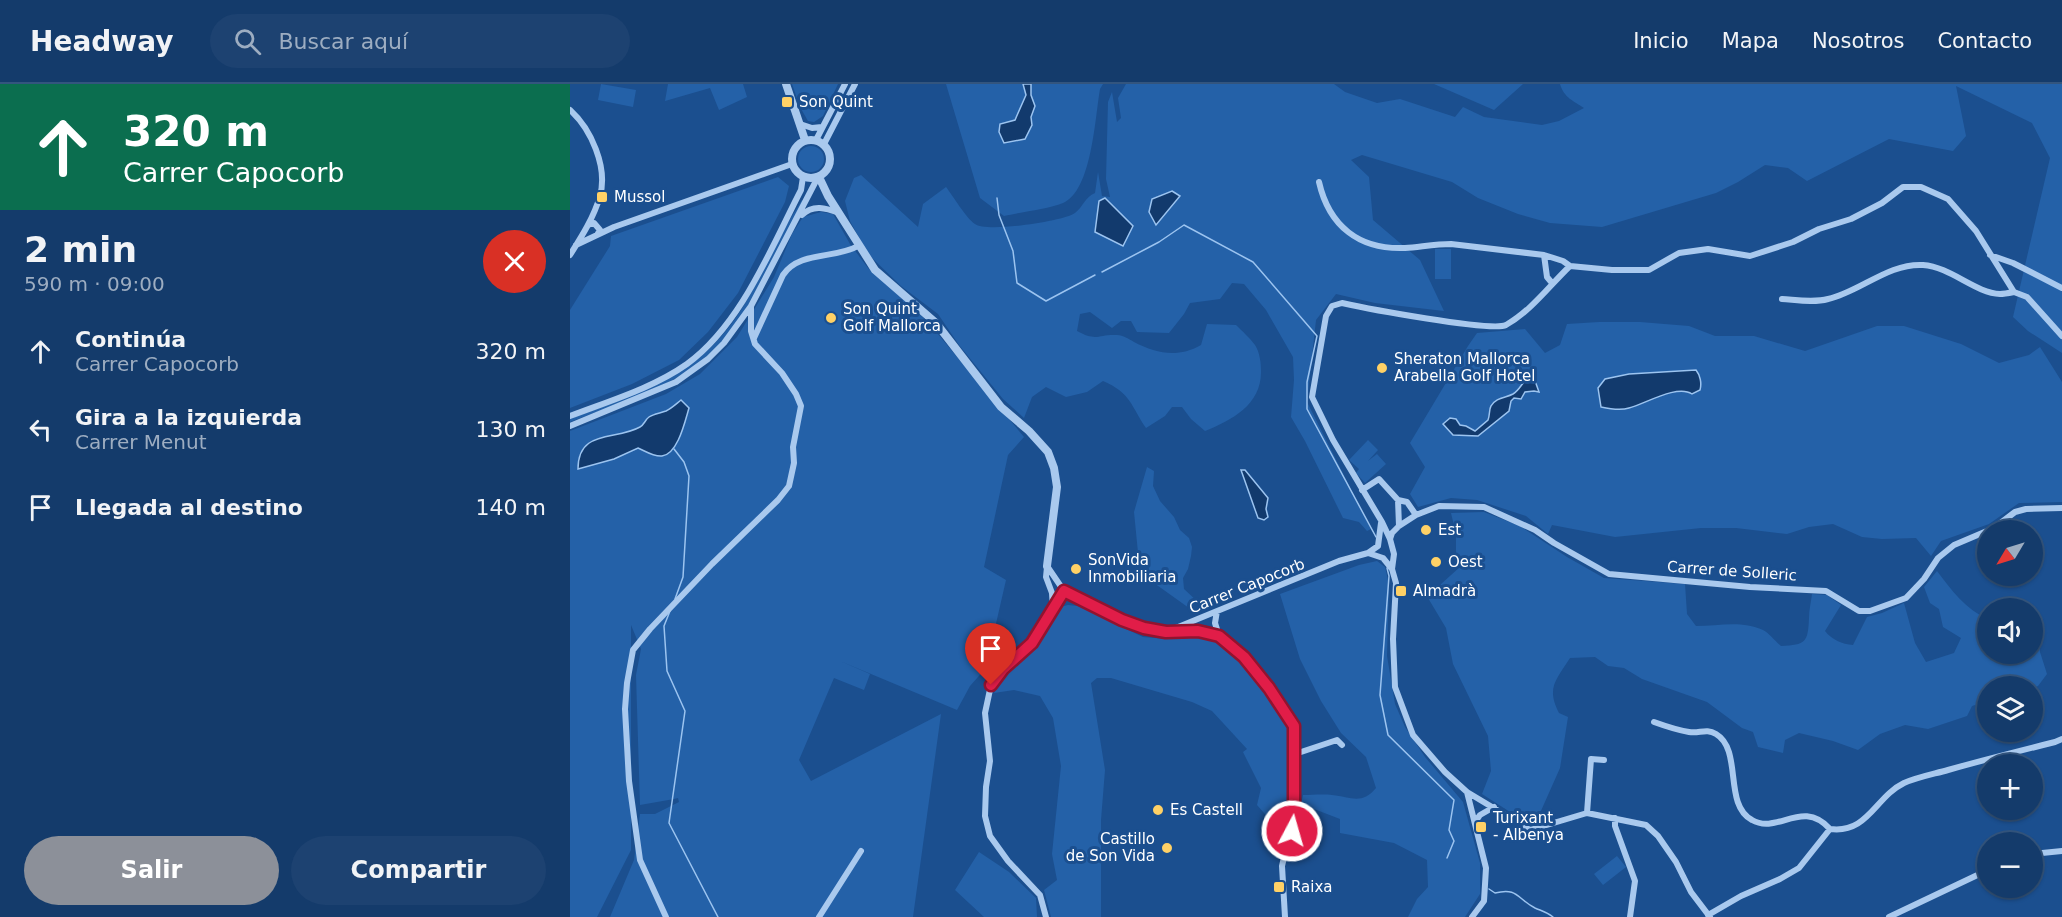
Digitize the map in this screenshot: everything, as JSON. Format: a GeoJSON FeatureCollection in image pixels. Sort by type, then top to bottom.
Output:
{"type":"FeatureCollection","features":[{"type":"Feature","properties":{"kind":"street"},"geometry":{"type":"LineString","coordinates":[[786,84],[805,140]]}},
{"type":"Feature","properties":{"kind":"street"},"geometry":{"type":"LineString","coordinates":[[820,142],[822,127],[844,84]]}},
{"type":"Feature","properties":{"kind":"street"},"geometry":{"type":"LineString","coordinates":[[820,142],[855,84]]}},
{"type":"Feature","properties":{"kind":"street"},"geometry":{"type":"LineString","coordinates":[[570,110],[592,138],[599,162],[601,187],[596,207],[587,227],[570,255]]}},
{"type":"Feature","properties":{"kind":"street"},"geometry":{"type":"LineString","coordinates":[[800,124],[812,128],[822,127]]}},
{"type":"Feature","properties":{"kind":"street"},"geometry":{"type":"LineString","coordinates":[[570,426],[664,388],[691,372],[724,343],[751,306],[819,177],[830,165],[829,150],[820,142],[805,140],[797,145],[792,154],[792,164],[803,177],[819,177]]}},
{"type":"Feature","properties":{"kind":"street"},"geometry":{"type":"LineString","coordinates":[[576,245],[614,227],[792,164]]}},
{"type":"Feature","properties":{"kind":"street"},"geometry":{"type":"LineString","coordinates":[[570,416],[671,374],[702,352],[717,337],[751,287],[801,190],[803,177]]}},
{"type":"Feature","properties":{"kind":"street"},"geometry":{"type":"LineString","coordinates":[[819,177],[858,246],[875,270],[936,323],[1001,407],[1029,431],[1048,452],[1054,468],[1057,487],[1046,577],[1052,593],[1053,610]]}},
{"type":"Feature","properties":{"kind":"street"},"geometry":{"type":"LineString","coordinates":[[1319,182],[1332,217],[1347,232],[1370,244],[1406,248],[1451,244],[1544,255],[1563,261],[1570,266],[1612,270],[1649,270],[1679,253],[1708,249],[1750,256],[1851,219],[1882,203],[1903,187],[1921,187],[1948,199],[1976,231],[2014,292]]}},
{"type":"Feature","properties":{"kind":"street"},"geometry":{"type":"LineString","coordinates":[[595,237],[600,232],[596,207]]}},
{"type":"Feature","properties":{"kind":"street"},"geometry":{"type":"LineString","coordinates":[[797,219],[806,211],[821,207],[839,213]]}},
{"type":"Feature","properties":{"kind":"street"},"geometry":{"type":"LineString","coordinates":[[587,227],[594,223],[599,226],[614,227]]}},
{"type":"Feature","properties":{"kind":"street"},"geometry":{"type":"LineString","coordinates":[[587,227],[588,236],[595,237]]}},
{"type":"Feature","properties":{"kind":"street"},"geometry":{"type":"LineString","coordinates":[[754,339],[788,267],[810,258],[851,250],[858,246]]}},
{"type":"Feature","properties":{"kind":"street"},"geometry":{"type":"LineString","coordinates":[[1544,255],[1547,278],[1552,283]]}},
{"type":"Feature","properties":{"kind":"street"},"geometry":{"type":"LineString","coordinates":[[1990,255],[2013,263],[2062,288]]}},
{"type":"Feature","properties":{"kind":"street"},"geometry":{"type":"LineString","coordinates":[[1782,299],[1827,300],[1854,290],[1883,275],[1920,265],[1934,267],[1986,291],[1999,294],[2014,292],[2027,297],[2062,336]]}},
{"type":"Feature","properties":{"kind":"street"},"geometry":{"type":"LineString","coordinates":[[1392,569],[1394,554],[1382,522],[1333,440],[1312,397],[1326,316],[1332,306],[1342,303],[1477,326],[1504,326],[1534,303],[1570,266]]}},
{"type":"Feature","properties":{"kind":"street"},"geometry":{"type":"LineString","coordinates":[[666,917],[639,860],[629,781],[625,709],[627,683],[633,650],[650,629],[704,572],[778,500],[789,486],[801,406],[782,373],[755,344],[751,306]]}},
{"type":"Feature","properties":{"kind":"street"},"geometry":{"type":"LineString","coordinates":[[1362,489],[1379,479],[1398,500],[1407,502],[1416,515]]}},
{"type":"Feature","properties":{"kind":"street"},"geometry":{"type":"LineString","coordinates":[[1398,500],[1399,526]]}},
{"type":"Feature","properties":{"kind":"street","name":"Carrer de Solleric"},"geometry":{"type":"LineString","coordinates":[[1389,540],[1399,526],[1416,515],[1439,506],[1484,507],[1535,530],[1609,574],[1750,587],[1826,591],[1859,611],[1870,611],[1906,598],[1924,579],[1938,558],[1954,545],[1994,528],[2015,512],[2026,508],[2062,508]]}},
{"type":"Feature","properties":{"kind":"street"},"geometry":{"type":"LineString","coordinates":[[1368,553],[1378,546],[1382,522]]}},
{"type":"Feature","properties":{"kind":"street"},"geometry":{"type":"LineString","coordinates":[[1368,553],[1383,558],[1392,569],[1396,583],[1393,639],[1395,687],[1413,735],[1445,772],[1467,792],[1530,830],[1587,813],[1646,825],[1658,836],[1676,862],[1690,892],[1709,916],[1741,896],[1799,868],[1830,830]]}},
{"type":"Feature","properties":{"kind":"street","name":"Carrer Capocorb"},"geometry":{"type":"LineString","coordinates":[[1166,632],[1339,561],[1368,553]]}},
{"type":"Feature","properties":{"kind":"street"},"geometry":{"type":"LineString","coordinates":[[1047,566],[1064,591],[1122,620],[1144,628],[1166,632],[1198,631],[1219,636],[1244,657],[1263,680],[1294,726],[1294,814],[1282,866],[1285,917]]}},
{"type":"Feature","properties":{"kind":"street"},"geometry":{"type":"LineString","coordinates":[[1046,917],[1040,895],[1008,861],[990,836],[985,816],[990,761],[985,713],[991,685],[1003,669],[1032,643],[1064,591]]}},
{"type":"Feature","properties":{"kind":"street"},"geometry":{"type":"LineString","coordinates":[[1217,611],[1215,623],[1219,636]]}},
{"type":"Feature","properties":{"kind":"street"},"geometry":{"type":"LineString","coordinates":[[1654,722],[1693,733],[1703,730],[1715,733],[1724,741],[1733,768],[1736,798],[1744,815],[1754,822],[1768,823],[1803,815],[1822,821],[1830,830],[1842,831],[1859,824],[1890,792],[1904,783],[2062,739]]}},
{"type":"Feature","properties":{"kind":"street"},"geometry":{"type":"LineString","coordinates":[[1295,754],[1337,740],[1342,745]]}},
{"type":"Feature","properties":{"kind":"street"},"geometry":{"type":"LineString","coordinates":[[1587,813],[1591,759],[1604,760]]}},
{"type":"Feature","properties":{"kind":"street"},"geometry":{"type":"LineString","coordinates":[[1467,792],[1486,868],[1484,901],[1472,917]]}},
{"type":"Feature","properties":{"kind":"street"},"geometry":{"type":"LineString","coordinates":[[1475,822],[1480,815],[1494,807]]}},
{"type":"Feature","properties":{"kind":"street"},"geometry":{"type":"LineString","coordinates":[[1615,818],[1615,826],[1635,881],[1630,917]]}},
{"type":"Feature","properties":{"kind":"street"},"geometry":{"type":"LineString","coordinates":[[819,917],[861,851]]}},
{"type":"Feature","properties":{"kind":"street"},"geometry":{"type":"LineString","coordinates":[[2043,853],[2062,851]]}},
{"type":"Feature","properties":{"kind":"street"},"geometry":{"type":"LineString","coordinates":[[1889,917],[1977,875]]}},
{"type":"Feature","properties":{"kind":"shaded area"},"geometry":{"type":"Polygon","coordinates":[[[601,84],[636,90],[633,107],[598,100],[601,84]]]}},
{"type":"Feature","properties":{"kind":"shaded area"},"geometry":{"type":"Polygon","coordinates":[[[668,84],[743,84],[747,97],[719,110],[710,88],[665,101],[668,84]]]}},
{"type":"Feature","properties":{"kind":"shaded area"},"geometry":{"type":"Polygon","coordinates":[[[792,84],[838,84],[823,116],[814,122],[808,121],[792,84]]]}},
{"type":"Feature","properties":{"kind":"shaded area"},"geometry":{"type":"Polygon","coordinates":[[[946,84],[1103,84],[1100,89],[1094,134],[1086,169],[1073,196],[1057,205],[1004,216],[980,198],[946,84]]]}},
{"type":"Feature","properties":{"kind":"shaded area"},"geometry":{"type":"Polygon","coordinates":[[[1023,84],[1031,84],[1031,95],[1035,106],[1031,117],[1032,125],[1025,139],[1004,143],[999,132],[1000,124],[1015,120],[1026,95],[1023,84]]]}},
{"type":"Feature","properties":{"kind":"shaded area"},"geometry":{"type":"Polygon","coordinates":[[[1126,84],[1334,84],[1345,92],[1377,103],[1400,99],[1455,117],[1463,107],[1484,117],[1542,125],[1559,121],[1584,108],[1567,96],[1560,84],[2062,84],[2062,353],[2028,331],[2013,317],[2050,158],[2032,123],[1956,86],[1966,136],[1953,151],[1889,139],[1807,181],[1788,168],[1765,165],[1716,193],[1602,227],[1550,223],[1518,214],[1478,198],[1452,182],[1362,155],[1351,160],[1369,177],[1373,220],[1420,260],[1444,311],[1375,303],[1336,294],[1316,320],[1307,402],[1371,529],[1367,531],[1359,522],[1343,518],[1291,417],[1293,357],[1266,310],[1244,284],[1232,283],[1220,299],[1190,303],[1169,333],[1137,332],[1131,321],[1121,321],[1112,328],[1090,312],[1080,314],[1077,331],[1093,337],[1121,336],[1159,352],[1176,353],[1201,345],[1207,324],[1236,325],[1257,348],[1261,372],[1256,394],[1235,416],[1205,431],[1191,419],[1182,407],[1172,407],[1165,416],[1146,428],[1125,395],[1103,381],[1087,392],[1066,397],[1046,387],[1032,397],[1024,418],[1003,399],[959,345],[938,314],[901,286],[868,254],[850,221],[845,201],[854,178],[861,175],[918,227],[923,204],[946,187],[971,221],[982,226],[994,227],[1042,222],[1075,213],[1095,193],[1098,172],[1102,196],[1110,197],[1106,179],[1108,102],[1112,92],[1117,122],[1121,118],[1118,98],[1126,84]]]}},
{"type":"Feature","properties":{"kind":"shaded area"},"geometry":{"type":"Polygon","coordinates":[[[1434,84],[1523,84],[1494,110],[1434,84]]]}},
{"type":"Feature","properties":{"kind":"shaded area"},"geometry":{"type":"Polygon","coordinates":[[[811,146],[820,150],[824,159],[820,168],[811,172],[802,168],[798,159],[802,150],[811,146]]]}},
{"type":"Feature","properties":{"kind":"shaded area"},"geometry":{"type":"Polygon","coordinates":[[[778,177],[789,186],[785,202],[738,293],[708,332],[679,360],[632,384],[570,408],[570,310],[610,246],[611,236],[778,177]]]}},
{"type":"Feature","properties":{"kind":"shaded area"},"geometry":{"type":"Polygon","coordinates":[[[1172,191],[1180,196],[1156,225],[1149,212],[1152,199],[1172,191]]]}},
{"type":"Feature","properties":{"kind":"shaded area"},"geometry":{"type":"Polygon","coordinates":[[[1105,198],[1133,226],[1123,246],[1095,232],[1099,201],[1105,198]]]}},
{"type":"Feature","properties":{"kind":"shaded area"},"geometry":{"type":"Polygon","coordinates":[[[802,200],[774,259],[751,300],[727,336],[713,351],[698,364],[664,385],[570,422],[570,419],[623,399],[670,377],[692,363],[712,346],[747,300],[802,200]]]}},
{"type":"Feature","properties":{"kind":"shaded area"},"geometry":{"type":"Polygon","coordinates":[[[821,212],[833,214],[850,244],[868,268],[927,321],[1024,437],[1008,455],[984,567],[1006,580],[992,641],[1001,651],[970,686],[957,710],[840,661],[870,674],[864,690],[834,678],[799,760],[811,781],[941,714],[913,917],[610,917],[634,860],[640,814],[655,814],[679,802],[678,798],[640,805],[636,675],[641,649],[631,625],[631,850],[597,917],[570,917],[570,431],[666,394],[700,374],[737,337],[774,277],[792,234],[803,217],[821,212]]]}},
{"type":"Feature","properties":{"kind":"shaded area"},"geometry":{"type":"Polygon","coordinates":[[[1435,249],[1451,249],[1451,279],[1435,279],[1435,249]]]}},
{"type":"Feature","properties":{"kind":"shaded area"},"geometry":{"type":"Polygon","coordinates":[[[1640,322],[1689,326],[1715,336],[1754,336],[1805,351],[1877,326],[1904,326],[1961,344],[1999,363],[2029,355],[2040,347],[2062,382],[2062,502],[2019,503],[1995,520],[1977,520],[1977,528],[1941,541],[1931,556],[1916,538],[1862,537],[1833,524],[1809,527],[1787,534],[1736,528],[1701,528],[1615,537],[1552,525],[1548,534],[1526,516],[1477,500],[1451,498],[1418,507],[1410,494],[1425,467],[1410,443],[1477,333],[1525,329],[1545,353],[1560,345],[1567,324],[1640,322]]]}},
{"type":"Feature","properties":{"kind":"shaded area"},"geometry":{"type":"Polygon","coordinates":[[[1696,370],[1701,387],[1692,394],[1678,391],[1626,409],[1601,407],[1598,388],[1605,379],[1629,374],[1696,370]]]}},
{"type":"Feature","properties":{"kind":"shaded area"},"geometry":{"type":"Polygon","coordinates":[[[1530,377],[1534,378],[1539,392],[1525,392],[1521,399],[1514,398],[1509,411],[1478,436],[1453,435],[1443,424],[1450,418],[1456,419],[1460,425],[1475,431],[1488,420],[1493,403],[1513,394],[1530,377]]]}},
{"type":"Feature","properties":{"kind":"shaded area"},"geometry":{"type":"Polygon","coordinates":[[[681,400],[689,408],[677,443],[668,454],[656,456],[638,448],[614,459],[578,469],[580,456],[591,442],[640,427],[649,417],[666,411],[681,400]]]}},
{"type":"Feature","properties":{"kind":"shaded area"},"geometry":{"type":"Polygon","coordinates":[[[1368,440],[1378,450],[1368,461],[1377,454],[1386,464],[1365,483],[1356,473],[1359,469],[1349,460],[1368,440]]]}},
{"type":"Feature","properties":{"kind":"shaded area"},"geometry":{"type":"Polygon","coordinates":[[[1147,467],[1154,471],[1153,486],[1160,501],[1174,517],[1180,530],[1189,538],[1192,547],[1188,569],[1183,578],[1184,589],[1198,602],[1189,608],[1140,573],[1134,512],[1147,467]]]}},
{"type":"Feature","properties":{"kind":"shaded area"},"geometry":{"type":"Polygon","coordinates":[[[1241,470],[1245,470],[1268,498],[1266,509],[1268,517],[1264,520],[1258,518],[1241,470]]]}},
{"type":"Feature","properties":{"kind":"shaded area"},"geometry":{"type":"Polygon","coordinates":[[[1484,512],[1520,526],[1604,578],[1685,584],[1687,614],[1696,626],[1738,624],[1755,627],[1765,631],[1781,646],[1796,645],[1804,641],[1808,632],[1812,594],[1827,595],[1841,605],[1825,631],[1837,641],[1853,645],[1867,617],[1904,603],[1915,643],[1926,662],[1954,653],[1961,638],[1943,627],[1939,609],[1930,603],[1924,587],[1937,571],[1953,592],[1977,613],[1977,664],[2043,664],[2043,661],[2047,674],[2043,679],[2043,676],[1977,676],[1977,704],[1972,706],[1967,716],[1928,729],[1905,725],[1880,734],[1858,750],[1799,733],[1785,740],[1783,753],[1758,747],[1753,732],[1742,728],[1707,702],[1642,679],[1624,668],[1608,666],[1595,657],[1570,658],[1557,678],[1553,690],[1559,713],[1568,717],[1560,768],[1536,822],[1527,823],[1482,794],[1491,771],[1488,736],[1453,664],[1446,628],[1425,593],[1440,585],[1461,566],[1456,557],[1456,534],[1451,513],[1484,512]]]}},
{"type":"Feature","properties":{"kind":"shaded area"},"geometry":{"type":"Polygon","coordinates":[[[1377,561],[1385,567],[1389,584],[1387,656],[1395,704],[1405,727],[1425,757],[1463,802],[1480,863],[1480,894],[1465,917],[1408,917],[1417,899],[1428,887],[1427,860],[1394,843],[1340,833],[1340,819],[1301,804],[1303,795],[1361,798],[1366,797],[1376,788],[1366,757],[1341,733],[1321,701],[1300,659],[1280,594],[1359,565],[1377,561]]]}},
{"type":"Feature","properties":{"kind":"shaded area"},"geometry":{"type":"Polygon","coordinates":[[[1078,606],[1143,637],[1167,639],[1189,637],[1211,640],[1227,649],[1251,673],[1290,726],[1292,813],[1287,829],[1271,821],[1257,805],[1261,788],[1243,752],[1247,749],[1212,711],[1192,702],[1111,678],[1097,678],[1091,683],[1105,770],[1101,820],[1101,917],[1051,917],[1044,890],[1057,880],[1052,854],[1061,766],[1053,718],[1040,696],[1014,690],[994,693],[1006,674],[1029,655],[1047,632],[1060,607],[1078,606]]]}},
{"type":"Feature","properties":{"kind":"shaded area"},"geometry":{"type":"Polygon","coordinates":[[[979,852],[1009,872],[1036,898],[1037,917],[984,917],[955,890],[979,852]]]}},
{"type":"Feature","properties":{"kind":"shaded area"},"geometry":{"type":"Polygon","coordinates":[[[1617,856],[1626,867],[1603,885],[1594,874],[1617,856]]]}},
{"type":"Feature","properties":{"kind":"waterway"},"geometry":{"type":"LineString","coordinates":[[997,198],[999,215],[1013,251],[1017,283],[1046,301],[1095,275]]}},
{"type":"Feature","properties":{"kind":"waterway"},"geometry":{"type":"LineString","coordinates":[[1102,272],[1159,242],[1184,225],[1253,262],[1317,336],[1307,382],[1307,409],[1376,537]]}},
{"type":"Feature","properties":{"kind":"waterway"},"geometry":{"type":"LineString","coordinates":[[674,449],[684,462],[689,476],[683,577],[675,599]]}},
{"type":"Feature","properties":{"kind":"waterway"},"geometry":{"type":"LineString","coordinates":[[1387,568],[1389,576],[1380,695],[1388,735],[1454,800],[1449,830],[1454,841],[1447,858]]}},
{"type":"Feature","properties":{"kind":"waterway"},"geometry":{"type":"LineString","coordinates":[[670,611],[664,626],[667,671],[685,711],[669,823],[718,917]]}},
{"type":"Feature","properties":{"kind":"waterway"},"geometry":{"type":"LineString","coordinates":[[1489,889],[1495,893],[1513,893],[1529,905],[1553,917]]}},
{"type":"Feature","properties":{"kind":"place","name":"Son Quint"},"geometry":{"type":"Point","coordinates":[787,102]}},
{"type":"Feature","properties":{"kind":"place","name":"Mussol"},"geometry":{"type":"Point","coordinates":[602,197]}},
{"type":"Feature","properties":{"kind":"place","name":"Son Quint Golf Mallorca"},"geometry":{"type":"Point","coordinates":[831,318]}},
{"type":"Feature","properties":{"kind":"place","name":"Sheraton Mallorca Arabella Golf Hotel"},"geometry":{"type":"Point","coordinates":[1382,368]}},
{"type":"Feature","properties":{"kind":"place","name":"Est"},"geometry":{"type":"Point","coordinates":[1426,530]}},
{"type":"Feature","properties":{"kind":"place","name":"Oest"},"geometry":{"type":"Point","coordinates":[1436,562]}},
{"type":"Feature","properties":{"kind":"place","name":"SonVida Inmobiliaria"},"geometry":{"type":"Point","coordinates":[1076,569]}},
{"type":"Feature","properties":{"kind":"place","name":"Almadrà"},"geometry":{"type":"Point","coordinates":[1401,591]}},
{"type":"Feature","properties":{"kind":"place","name":"Es Castell"},"geometry":{"type":"Point","coordinates":[1158,810]}},
{"type":"Feature","properties":{"kind":"place","name":"Turixant - Albenya"},"geometry":{"type":"Point","coordinates":[1481,827]}},
{"type":"Feature","properties":{"kind":"place","name":"Castillo de Son Vida"},"geometry":{"type":"Point","coordinates":[1167,848]}},
{"type":"Feature","properties":{"kind":"place","name":"Raixa"},"geometry":{"type":"Point","coordinates":[1279,887]}},
{"type":"Feature","properties":{"kind":"route"},"geometry":{"type":"LineString","coordinates":[[991,685],[1003,669],[1032,643],[1064,591],[1122,620],[1144,628],[1166,632],[1198,631],[1219,636],[1244,657],[1269,688],[1294,726],[1292,831]]}}]}
